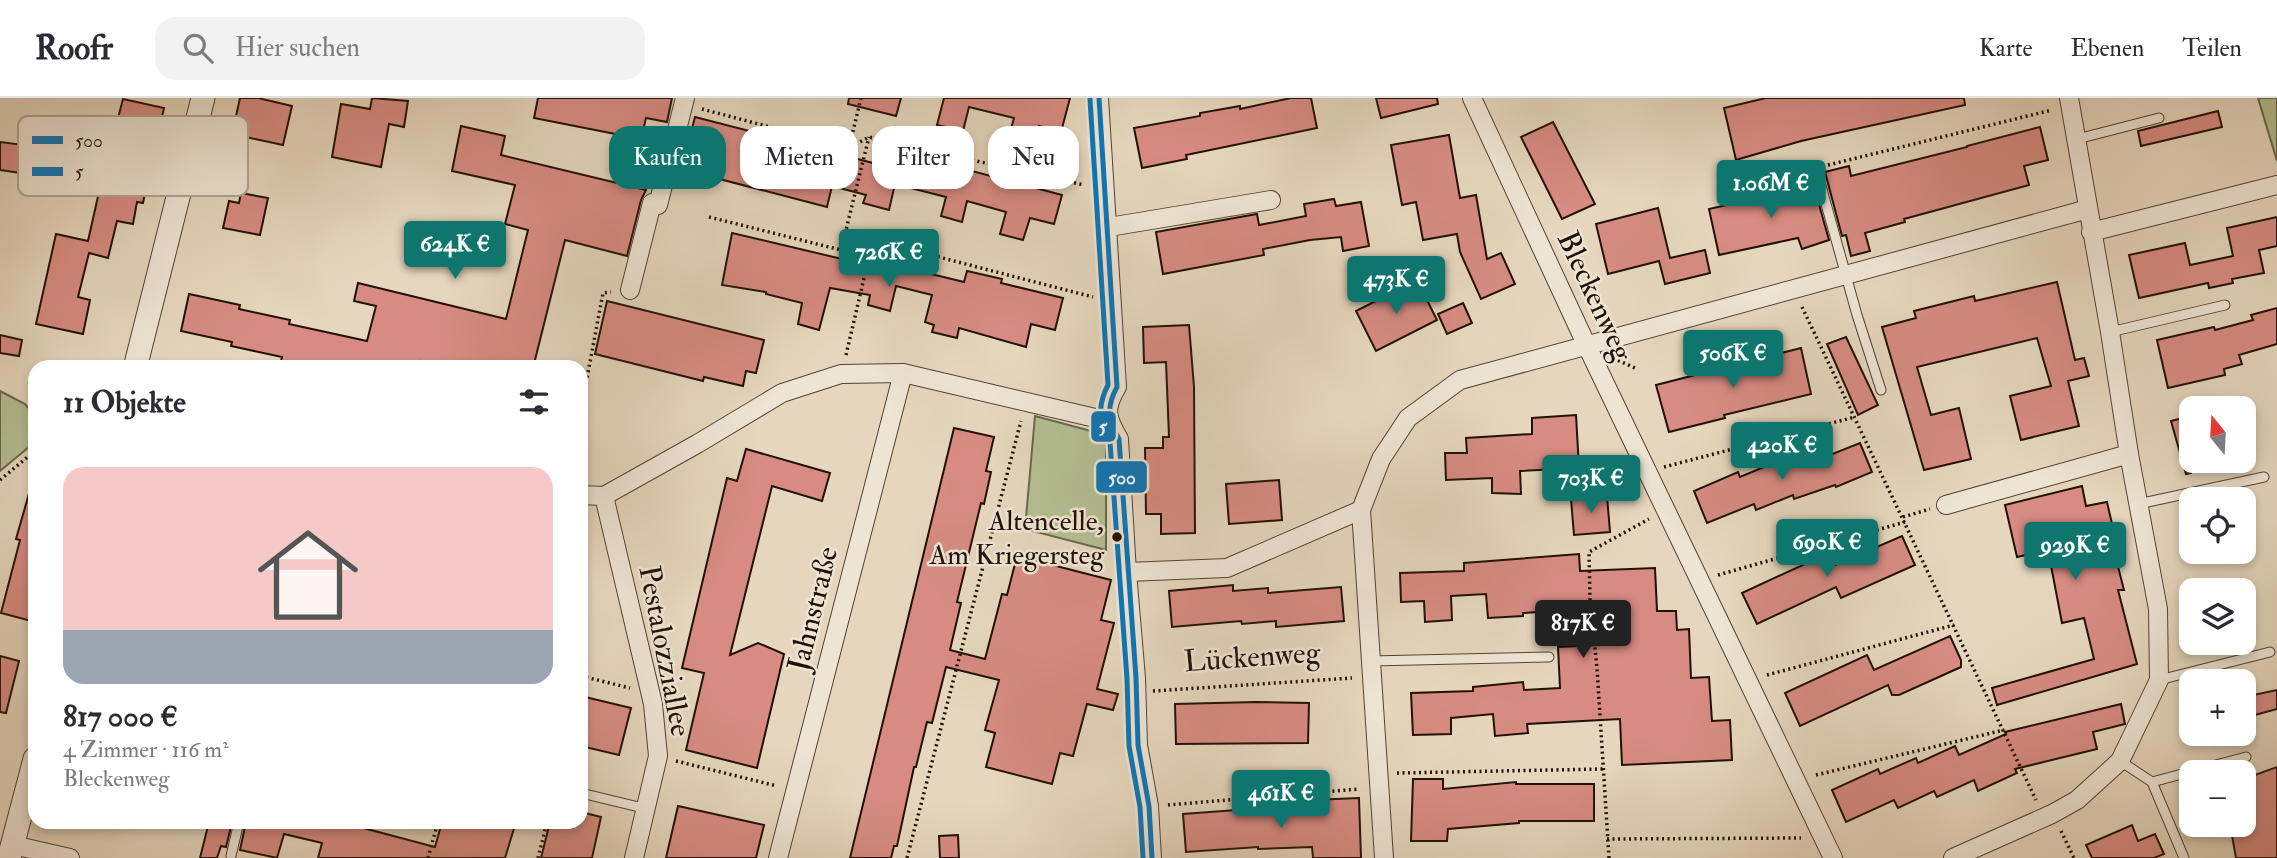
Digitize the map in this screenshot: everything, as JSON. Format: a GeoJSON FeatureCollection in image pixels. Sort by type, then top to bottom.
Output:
{"type":"FeatureCollection","features":[{"type":"Feature","properties":{"kind":"street"},"geometry":{"type":"LineString","coordinates":[[198,116],[203,98]]}},
{"type":"Feature","properties":{"kind":"street"},"geometry":{"type":"LineString","coordinates":[[1099,98],[1109,227],[1116,387],[1108,402],[1108,421],[1119,439],[1137,692],[1138,746],[1149,806],[1152,858]]}},
{"type":"Feature","properties":{"kind":"street","name":"Bleckenweg"},"geometry":{"type":"LineString","coordinates":[[1472,98],[1586,344],[1833,858]]}},
{"type":"Feature","properties":{"kind":"street"},"geometry":{"type":"LineString","coordinates":[[630,290],[652,204],[658,205],[684,101]]}},
{"type":"Feature","properties":{"kind":"street"},"geometry":{"type":"LineString","coordinates":[[1953,858],[2048,816],[2077,800],[2120,761],[2160,680],[2158,609],[2070,102]]}},
{"type":"Feature","properties":{"kind":"street"},"geometry":{"type":"LineString","coordinates":[[2091,232],[2277,185]]}},
{"type":"Feature","properties":{"kind":"street"},"geometry":{"type":"LineString","coordinates":[[137,360],[178,196]]}},
{"type":"Feature","properties":{"kind":"street"},"geometry":{"type":"LineString","coordinates":[[1109,227],[1270,200]]}},
{"type":"Feature","properties":{"kind":"street"},"geometry":{"type":"LineString","coordinates":[[1384,858],[1361,510],[1381,459],[1408,418],[1460,380],[2088,209]]}},
{"type":"Feature","properties":{"kind":"street"},"geometry":{"type":"LineString","coordinates":[[588,495],[604,496],[782,393],[841,374],[902,373],[1108,421]]}},
{"type":"Feature","properties":{"kind":"street","name":"Jahnstraße"},"geometry":{"type":"LineString","coordinates":[[778,858],[902,373]]}},
{"type":"Feature","properties":{"kind":"street"},"geometry":{"type":"LineString","coordinates":[[1946,505],[2129,454]]}},
{"type":"Feature","properties":{"kind":"street","name":"Pestalozziallee"},"geometry":{"type":"LineString","coordinates":[[604,496],[651,694],[658,756],[634,858]]}},
{"type":"Feature","properties":{"kind":"street"},"geometry":{"type":"LineString","coordinates":[[1127,572],[1227,568],[1361,510]]}},
{"type":"Feature","properties":{"kind":"street"},"geometry":{"type":"LineString","coordinates":[[28,786],[11,851],[70,858]]}},
{"type":"Feature","properties":{"kind":"lane"},"geometry":{"type":"LineString","coordinates":[[2077,139],[2159,118]]}},
{"type":"Feature","properties":{"kind":"lane"},"geometry":{"type":"LineString","coordinates":[[1816,168],[1881,390]]}},
{"type":"Feature","properties":{"kind":"lane"},"geometry":{"type":"LineString","coordinates":[[2110,332],[2225,305]]}},
{"type":"Feature","properties":{"kind":"lane"},"geometry":{"type":"LineString","coordinates":[[2138,504],[2264,477]]}},
{"type":"Feature","properties":{"kind":"lane"},"geometry":{"type":"LineString","coordinates":[[2160,680],[2270,652]]}},
{"type":"Feature","properties":{"kind":"lane"},"geometry":{"type":"LineString","coordinates":[[1371,669],[1549,657]]}},
{"type":"Feature","properties":{"kind":"lane"},"geometry":{"type":"LineString","coordinates":[[2152,782],[2246,757]]}},
{"type":"Feature","properties":{"kind":"lane"},"geometry":{"type":"LineString","coordinates":[[2120,761],[2152,782],[2184,858]]}},
{"type":"Feature","properties":{"kind":"lane"},"geometry":{"type":"LineString","coordinates":[[588,795],[646,810]]}},
{"type":"Feature","properties":{"kind":"lane"},"geometry":{"type":"LineString","coordinates":[[230,856],[237,829]]}},
{"type":"Feature","properties":{"kind":"path"},"geometry":{"type":"LineString","coordinates":[[854,126],[861,98]]}},
{"type":"Feature","properties":{"kind":"path"},"geometry":{"type":"LineString","coordinates":[[684,101],[772,126]]}},
{"type":"Feature","properties":{"kind":"path"},"geometry":{"type":"LineString","coordinates":[[1816,168],[2070,102]]}},
{"type":"Feature","properties":{"kind":"path"},"geometry":{"type":"LineString","coordinates":[[858,143],[869,137],[1106,190]]}},
{"type":"Feature","properties":{"kind":"path"},"geometry":{"type":"LineString","coordinates":[[841,250],[869,137]]}},
{"type":"Feature","properties":{"kind":"path"},"geometry":{"type":"LineString","coordinates":[[709,217],[841,250],[873,240],[1113,302]]}},
{"type":"Feature","properties":{"kind":"path"},"geometry":{"type":"LineString","coordinates":[[841,374],[873,240]]}},
{"type":"Feature","properties":{"kind":"path"},"geometry":{"type":"LineString","coordinates":[[588,373],[603,293],[630,290]]}},
{"type":"Feature","properties":{"kind":"path"},"geometry":{"type":"LineString","coordinates":[[1794,290],[2004,730],[2048,816],[2074,858]]}},
{"type":"Feature","properties":{"kind":"path"},"geometry":{"type":"LineString","coordinates":[[907,858],[1026,402]]}},
{"type":"Feature","properties":{"kind":"path"},"geometry":{"type":"LineString","coordinates":[[1664,467],[1855,417]]}},
{"type":"Feature","properties":{"kind":"path"},"geometry":{"type":"LineString","coordinates":[[0,480],[28,458]]}},
{"type":"Feature","properties":{"kind":"path"},"geometry":{"type":"LineString","coordinates":[[1716,576],[1946,505]]}},
{"type":"Feature","properties":{"kind":"path"},"geometry":{"type":"LineString","coordinates":[[1609,858],[1589,552],[1666,509]]}},
{"type":"Feature","properties":{"kind":"path"},"geometry":{"type":"LineString","coordinates":[[1763,676],[1954,625]]}},
{"type":"Feature","properties":{"kind":"path","name":"Lückenweg"},"geometry":{"type":"LineString","coordinates":[[1137,692],[1371,669]]}},
{"type":"Feature","properties":{"kind":"path"},"geometry":{"type":"LineString","coordinates":[[588,678],[651,694]]}},
{"type":"Feature","properties":{"kind":"path"},"geometry":{"type":"LineString","coordinates":[[1810,776],[2004,730]]}},
{"type":"Feature","properties":{"kind":"path"},"geometry":{"type":"LineString","coordinates":[[658,756],[796,791]]}},
{"type":"Feature","properties":{"kind":"path"},"geometry":{"type":"LineString","coordinates":[[1149,806],[1378,780],[1603,769]]}},
{"type":"Feature","properties":{"kind":"path"},"geometry":{"type":"LineString","coordinates":[[428,858],[436,829]]}},
{"type":"Feature","properties":{"kind":"path"},"geometry":{"type":"LineString","coordinates":[[538,858],[545,829]]}},
{"type":"Feature","properties":{"kind":"path"},"geometry":{"type":"LineString","coordinates":[[1608,839],[1824,838]]}},
{"type":"Feature","properties":{"kind":"green space"},"geometry":{"type":"Polygon","coordinates":[[[2258,98],[2277,98],[2277,161],[2258,98]]]}},
{"type":"Feature","properties":{"kind":"green space"},"geometry":{"type":"Polygon","coordinates":[[[0,391],[28,408],[28,448],[0,471],[0,391]]]}},
{"type":"Feature","properties":{"kind":"green space"},"geometry":{"type":"Polygon","coordinates":[[[1035,416],[1106,435],[1106,550],[1025,529],[1035,416]]]}},
{"type":"Feature","properties":{"kind":"building"},"geometry":{"type":"Polygon","coordinates":[[[240,98],[258,98],[292,106],[283,145],[248,137],[248,116],[236,116],[240,98]]]}},
{"type":"Feature","properties":{"kind":"building"},"geometry":{"type":"Polygon","coordinates":[[[372,98],[408,101],[404,127],[389,124],[381,167],[332,157],[341,104],[370,109],[372,98]]]}},
{"type":"Feature","properties":{"kind":"building"},"geometry":{"type":"Polygon","coordinates":[[[538,98],[672,98],[667,122],[646,118],[644,126],[609,126],[609,133],[534,118],[538,98]]]}},
{"type":"Feature","properties":{"kind":"building"},"geometry":{"type":"Polygon","coordinates":[[[849,98],[901,98],[896,116],[848,104],[849,98]]]}},
{"type":"Feature","properties":{"kind":"building"},"geometry":{"type":"Polygon","coordinates":[[[944,98],[1070,98],[1063,126],[1012,126],[1014,118],[969,107],[964,126],[937,125],[944,98]]]}},
{"type":"Feature","properties":{"kind":"building"},"geometry":{"type":"Polygon","coordinates":[[[1291,98],[1311,98],[1317,128],[1186,155],[1187,159],[1142,168],[1134,128],[1200,116],[1200,113],[1240,106],[1240,109],[1291,98]]]}},
{"type":"Feature","properties":{"kind":"building"},"geometry":{"type":"Polygon","coordinates":[[[1376,98],[1437,98],[1438,104],[1381,118],[1376,98]]]}},
{"type":"Feature","properties":{"kind":"building"},"geometry":{"type":"Polygon","coordinates":[[[1766,98],[1964,98],[1965,105],[1801,141],[1736,160],[1724,108],[1766,98]]]}},
{"type":"Feature","properties":{"kind":"building"},"geometry":{"type":"Polygon","coordinates":[[[123,99],[164,108],[162,116],[119,116],[123,99]]]}},
{"type":"Feature","properties":{"kind":"building"},"geometry":{"type":"Polygon","coordinates":[[[2218,111],[2222,127],[2141,146],[2138,131],[2218,111]]]}},
{"type":"Feature","properties":{"kind":"building"},"geometry":{"type":"Polygon","coordinates":[[[695,117],[740,129],[740,184],[726,181],[726,126],[693,126],[695,117]]]}},
{"type":"Feature","properties":{"kind":"building"},"geometry":{"type":"Polygon","coordinates":[[[1553,122],[1595,204],[1562,219],[1521,137],[1553,122]]]}},
{"type":"Feature","properties":{"kind":"building"},"geometry":{"type":"Polygon","coordinates":[[[461,126],[505,136],[501,155],[609,181],[609,189],[646,190],[627,256],[565,240],[535,360],[281,360],[282,357],[231,346],[232,342],[181,331],[189,294],[290,320],[289,324],[367,341],[376,306],[354,301],[358,283],[506,319],[528,230],[505,224],[515,185],[452,171],[461,126]]]}},
{"type":"Feature","properties":{"kind":"building"},"geometry":{"type":"Polygon","coordinates":[[[2040,127],[2048,160],[2024,166],[2029,185],[1904,219],[1905,222],[1865,233],[1870,251],[1851,256],[1846,235],[1842,236],[1825,172],[1849,166],[1851,176],[2040,127]]]}},
{"type":"Feature","properties":{"kind":"building"},"geometry":{"type":"Polygon","coordinates":[[[1449,135],[1460,198],[1476,195],[1487,259],[1501,253],[1515,284],[1481,299],[1460,252],[1457,234],[1423,240],[1416,202],[1402,205],[1391,145],[1449,135]]]}},
{"type":"Feature","properties":{"kind":"building"},"geometry":{"type":"Polygon","coordinates":[[[0,142],[18,144],[18,173],[0,170],[0,142]]]}},
{"type":"Feature","properties":{"kind":"building"},"geometry":{"type":"Polygon","coordinates":[[[858,159],[872,163],[872,189],[894,189],[889,210],[863,203],[866,195],[843,189],[858,189],[858,159]]]}},
{"type":"Feature","properties":{"kind":"building"},"geometry":{"type":"Polygon","coordinates":[[[974,172],[988,175],[988,189],[1039,189],[1062,195],[1054,224],[1030,218],[1023,240],[1000,234],[1006,212],[967,201],[962,222],[941,216],[946,197],[915,189],[974,189],[974,172]]]}},
{"type":"Feature","properties":{"kind":"building"},"geometry":{"type":"Polygon","coordinates":[[[1811,176],[1829,240],[1802,249],[1798,238],[1719,255],[1709,209],[1784,192],[1782,184],[1811,176]]]}},
{"type":"Feature","properties":{"kind":"building"},"geometry":{"type":"Polygon","coordinates":[[[758,189],[831,189],[827,207],[758,189]]]}},
{"type":"Feature","properties":{"kind":"building"},"geometry":{"type":"Polygon","coordinates":[[[248,194],[268,198],[260,235],[223,228],[229,201],[239,203],[240,196],[248,194]]]}},
{"type":"Feature","properties":{"kind":"building"},"geometry":{"type":"Polygon","coordinates":[[[98,196],[144,196],[143,203],[137,202],[133,224],[117,221],[108,258],[89,253],[78,297],[90,300],[83,334],[36,324],[56,234],[88,241],[98,196]]]}},
{"type":"Feature","properties":{"kind":"building"},"geometry":{"type":"Polygon","coordinates":[[[1334,199],[1336,206],[1361,202],[1369,246],[1343,251],[1341,237],[1310,240],[1263,249],[1264,255],[1163,274],[1156,232],[1257,214],[1259,225],[1306,216],[1304,204],[1334,199]]]}},
{"type":"Feature","properties":{"kind":"building"},"geometry":{"type":"Polygon","coordinates":[[[1658,208],[1670,258],[1705,250],[1710,273],[1665,284],[1659,261],[1608,274],[1596,224],[1658,208]]]}},
{"type":"Feature","properties":{"kind":"building"},"geometry":{"type":"Polygon","coordinates":[[[2277,217],[2277,246],[2259,250],[2264,273],[2232,279],[2233,283],[2209,288],[2208,283],[2139,298],[2129,255],[2185,243],[2190,265],[2233,256],[2227,228],[2277,217]]]}},
{"type":"Feature","properties":{"kind":"building"},"geometry":{"type":"Polygon","coordinates":[[[732,233],[876,267],[879,250],[926,261],[923,272],[964,282],[967,271],[1002,279],[1001,283],[1063,298],[1055,330],[1031,324],[1026,347],[959,328],[957,338],[932,332],[934,325],[925,322],[932,295],[896,286],[890,311],[868,305],[870,295],[830,288],[819,330],[798,324],[802,303],[766,292],[722,285],[732,233]]]}},
{"type":"Feature","properties":{"kind":"building"},"geometry":{"type":"Polygon","coordinates":[[[1417,280],[1437,320],[1376,351],[1356,311],[1417,280]]]}},
{"type":"Feature","properties":{"kind":"building"},"geometry":{"type":"Polygon","coordinates":[[[2057,282],[2075,360],[2084,358],[2089,376],[2068,381],[2079,426],[2021,440],[2010,396],[2051,386],[2037,338],[1917,367],[1931,415],[1959,408],[1971,459],[1924,470],[1882,327],[1916,318],[1914,311],[1974,296],[1975,301],[2057,282]]]}},
{"type":"Feature","properties":{"kind":"building"},"geometry":{"type":"Polygon","coordinates":[[[607,301],[764,340],[756,373],[746,371],[743,386],[704,377],[703,381],[595,354],[607,301]]]}},
{"type":"Feature","properties":{"kind":"building"},"geometry":{"type":"Polygon","coordinates":[[[1463,303],[1472,323],[1447,334],[1438,314],[1463,303]]]}},
{"type":"Feature","properties":{"kind":"building"},"geometry":{"type":"Polygon","coordinates":[[[2277,308],[2277,344],[2239,355],[2242,364],[2224,369],[2225,375],[2168,388],[2157,340],[2253,320],[2251,315],[2277,308]]]}},
{"type":"Feature","properties":{"kind":"building"},"geometry":{"type":"Polygon","coordinates":[[[1189,325],[1194,387],[1195,533],[1161,534],[1161,514],[1146,514],[1145,448],[1163,448],[1163,437],[1169,437],[1166,362],[1144,363],[1143,327],[1189,325]]]}},
{"type":"Feature","properties":{"kind":"building"},"geometry":{"type":"Polygon","coordinates":[[[0,335],[22,340],[19,356],[0,353],[0,335]]]}},
{"type":"Feature","properties":{"kind":"building"},"geometry":{"type":"Polygon","coordinates":[[[1846,337],[1878,405],[1858,415],[1827,344],[1846,337]]]}},
{"type":"Feature","properties":{"kind":"building"},"geometry":{"type":"Polygon","coordinates":[[[1801,348],[1811,394],[1724,415],[1725,418],[1669,432],[1656,385],[1801,348]]]}},
{"type":"Feature","properties":{"kind":"building"},"geometry":{"type":"Polygon","coordinates":[[[1576,415],[1579,468],[1520,471],[1521,494],[1492,493],[1492,478],[1446,480],[1445,453],[1467,453],[1466,438],[1532,434],[1532,418],[1576,415]]]}},
{"type":"Feature","properties":{"kind":"building"},"geometry":{"type":"Polygon","coordinates":[[[2179,419],[2179,449],[2171,421],[2179,419]]]}},
{"type":"Feature","properties":{"kind":"building"},"geometry":{"type":"Polygon","coordinates":[[[954,428],[994,437],[986,471],[991,472],[957,602],[961,603],[950,650],[985,659],[1002,594],[1007,595],[1017,556],[1111,580],[1101,620],[1114,623],[1097,689],[1118,694],[1113,710],[1087,704],[1073,756],[1060,753],[1052,784],[986,767],[995,733],[985,730],[999,680],[946,667],[932,723],[927,722],[914,767],[897,846],[894,846],[891,858],[850,858],[954,428]]]}},
{"type":"Feature","properties":{"kind":"building"},"geometry":{"type":"Polygon","coordinates":[[[1860,443],[1872,472],[1836,487],[1835,485],[1794,499],[1793,495],[1756,510],[1754,504],[1707,523],[1694,491],[1738,472],[1740,477],[1776,462],[1778,466],[1818,452],[1820,459],[1860,443]]]}},
{"type":"Feature","properties":{"kind":"building"},"geometry":{"type":"Polygon","coordinates":[[[746,449],[830,473],[822,501],[772,486],[730,655],[758,643],[784,654],[757,768],[686,750],[704,673],[682,668],[727,478],[737,481],[746,449]]]}},
{"type":"Feature","properties":{"kind":"building"},"geometry":{"type":"Polygon","coordinates":[[[1279,480],[1282,520],[1229,524],[1226,484],[1279,480]]]}},
{"type":"Feature","properties":{"kind":"building"},"geometry":{"type":"Polygon","coordinates":[[[2082,486],[2086,506],[2107,502],[2118,550],[2114,551],[2124,590],[2118,590],[2137,664],[1997,705],[1992,688],[2094,659],[2084,618],[2062,623],[2048,550],[2017,557],[2005,505],[2082,486]]]}},
{"type":"Feature","properties":{"kind":"building"},"geometry":{"type":"Polygon","coordinates":[[[1607,496],[1610,532],[1574,535],[1571,499],[1607,496]]]}},
{"type":"Feature","properties":{"kind":"building"},"geometry":{"type":"Polygon","coordinates":[[[28,497],[28,620],[1,613],[20,540],[16,539],[28,497]]]}},
{"type":"Feature","properties":{"kind":"building"},"geometry":{"type":"Polygon","coordinates":[[[1902,536],[1915,565],[1841,598],[1836,587],[1757,624],[1742,593],[1820,557],[1826,569],[1902,536]]]}},
{"type":"Feature","properties":{"kind":"building"},"geometry":{"type":"Polygon","coordinates":[[[1579,554],[1580,571],[1655,568],[1657,611],[1676,611],[1677,630],[1689,629],[1691,678],[1709,677],[1712,721],[1730,720],[1732,760],[1622,765],[1620,719],[1527,724],[1528,733],[1495,736],[1493,714],[1451,718],[1451,734],[1413,735],[1411,693],[1473,691],[1473,687],[1523,682],[1524,690],[1560,688],[1558,647],[1599,645],[1597,608],[1488,618],[1486,594],[1451,596],[1452,620],[1425,622],[1424,601],[1401,602],[1400,573],[1464,571],[1464,563],[1579,554]]]}},
{"type":"Feature","properties":{"kind":"building"},"geometry":{"type":"Polygon","coordinates":[[[1233,585],[1233,591],[1268,588],[1268,593],[1341,587],[1344,621],[1276,627],[1276,621],[1242,624],[1241,621],[1172,627],[1169,591],[1233,585]]]}},
{"type":"Feature","properties":{"kind":"building"},"geometry":{"type":"Polygon","coordinates":[[[1950,636],[1961,660],[1961,667],[1899,695],[1892,695],[1888,685],[1800,726],[1785,693],[1867,655],[1874,670],[1950,636]]]}},
{"type":"Feature","properties":{"kind":"building"},"geometry":{"type":"Polygon","coordinates":[[[0,656],[19,661],[6,713],[0,712],[0,656]]]}},
{"type":"Feature","properties":{"kind":"building"},"geometry":{"type":"Polygon","coordinates":[[[2277,690],[2277,709],[2256,715],[2256,694],[2277,690]]]}},
{"type":"Feature","properties":{"kind":"building"},"geometry":{"type":"Polygon","coordinates":[[[588,698],[631,708],[619,755],[588,748],[588,698]]]}},
{"type":"Feature","properties":{"kind":"building"},"geometry":{"type":"Polygon","coordinates":[[[1309,703],[1308,743],[1176,744],[1175,704],[1309,703]]]}},
{"type":"Feature","properties":{"kind":"building"},"geometry":{"type":"Polygon","coordinates":[[[2121,704],[2125,724],[2093,732],[2097,749],[2015,769],[2017,773],[1978,791],[1974,780],[1937,797],[1934,791],[1898,808],[1894,800],[1846,822],[1832,790],[1878,769],[1880,774],[1916,758],[1918,763],[1955,746],[1959,755],[2006,734],[2005,732],[2121,704]]]}},
{"type":"Feature","properties":{"kind":"building"},"geometry":{"type":"Polygon","coordinates":[[[2277,767],[2277,858],[2236,858],[2232,837],[2256,837],[2256,775],[2277,767]]]}},
{"type":"Feature","properties":{"kind":"building"},"geometry":{"type":"Polygon","coordinates":[[[1413,779],[1443,779],[1443,789],[1516,782],[1594,784],[1594,821],[1519,821],[1448,829],[1447,841],[1411,841],[1413,779]]]}},
{"type":"Feature","properties":{"kind":"building"},"geometry":{"type":"Polygon","coordinates":[[[1359,798],[1361,858],[1313,858],[1312,847],[1258,847],[1186,852],[1183,814],[1250,809],[1250,813],[1311,810],[1311,800],[1359,798]]]}},
{"type":"Feature","properties":{"kind":"building"},"geometry":{"type":"Polygon","coordinates":[[[678,806],[764,825],[756,858],[666,858],[678,806]]]}},
{"type":"Feature","properties":{"kind":"building"},"geometry":{"type":"Polygon","coordinates":[[[588,814],[601,817],[592,858],[541,858],[548,829],[588,829],[588,814]]]}},
{"type":"Feature","properties":{"kind":"building"},"geometry":{"type":"Polygon","coordinates":[[[2132,825],[2138,841],[2155,834],[2164,854],[2154,858],[2092,858],[2086,845],[2132,825]]]}},
{"type":"Feature","properties":{"kind":"building"},"geometry":{"type":"Polygon","coordinates":[[[207,829],[230,829],[226,847],[221,846],[217,858],[200,858],[207,829]]]}},
{"type":"Feature","properties":{"kind":"building"},"geometry":{"type":"Polygon","coordinates":[[[244,829],[367,829],[435,847],[440,829],[514,829],[505,858],[318,858],[322,843],[284,834],[277,858],[240,850],[244,829]]]}},
{"type":"Feature","properties":{"kind":"building"},"geometry":{"type":"Polygon","coordinates":[[[958,835],[959,858],[940,858],[939,836],[958,835]]]}},
{"type":"Feature","properties":{"kind":"transit line","name":"500"},"geometry":{"type":"LineString","coordinates":[[1099,98],[1117,387],[1111,401],[1110,413],[1112,426],[1119,439],[1136,678],[1138,745],[1149,806],[1152,858]]}},
{"type":"Feature","properties":{"kind":"transit line","name":"5"},"geometry":{"type":"LineString","coordinates":[[1090,99],[1108,385],[1102,400],[1101,414],[1110,442],[1127,679],[1129,746],[1140,807],[1143,858]]}},
{"type":"Feature","properties":{"kind":"place","name":"Altencelle, Am Kriegersteg"},"geometry":{"type":"Point","coordinates":[1117,537]}}]}
